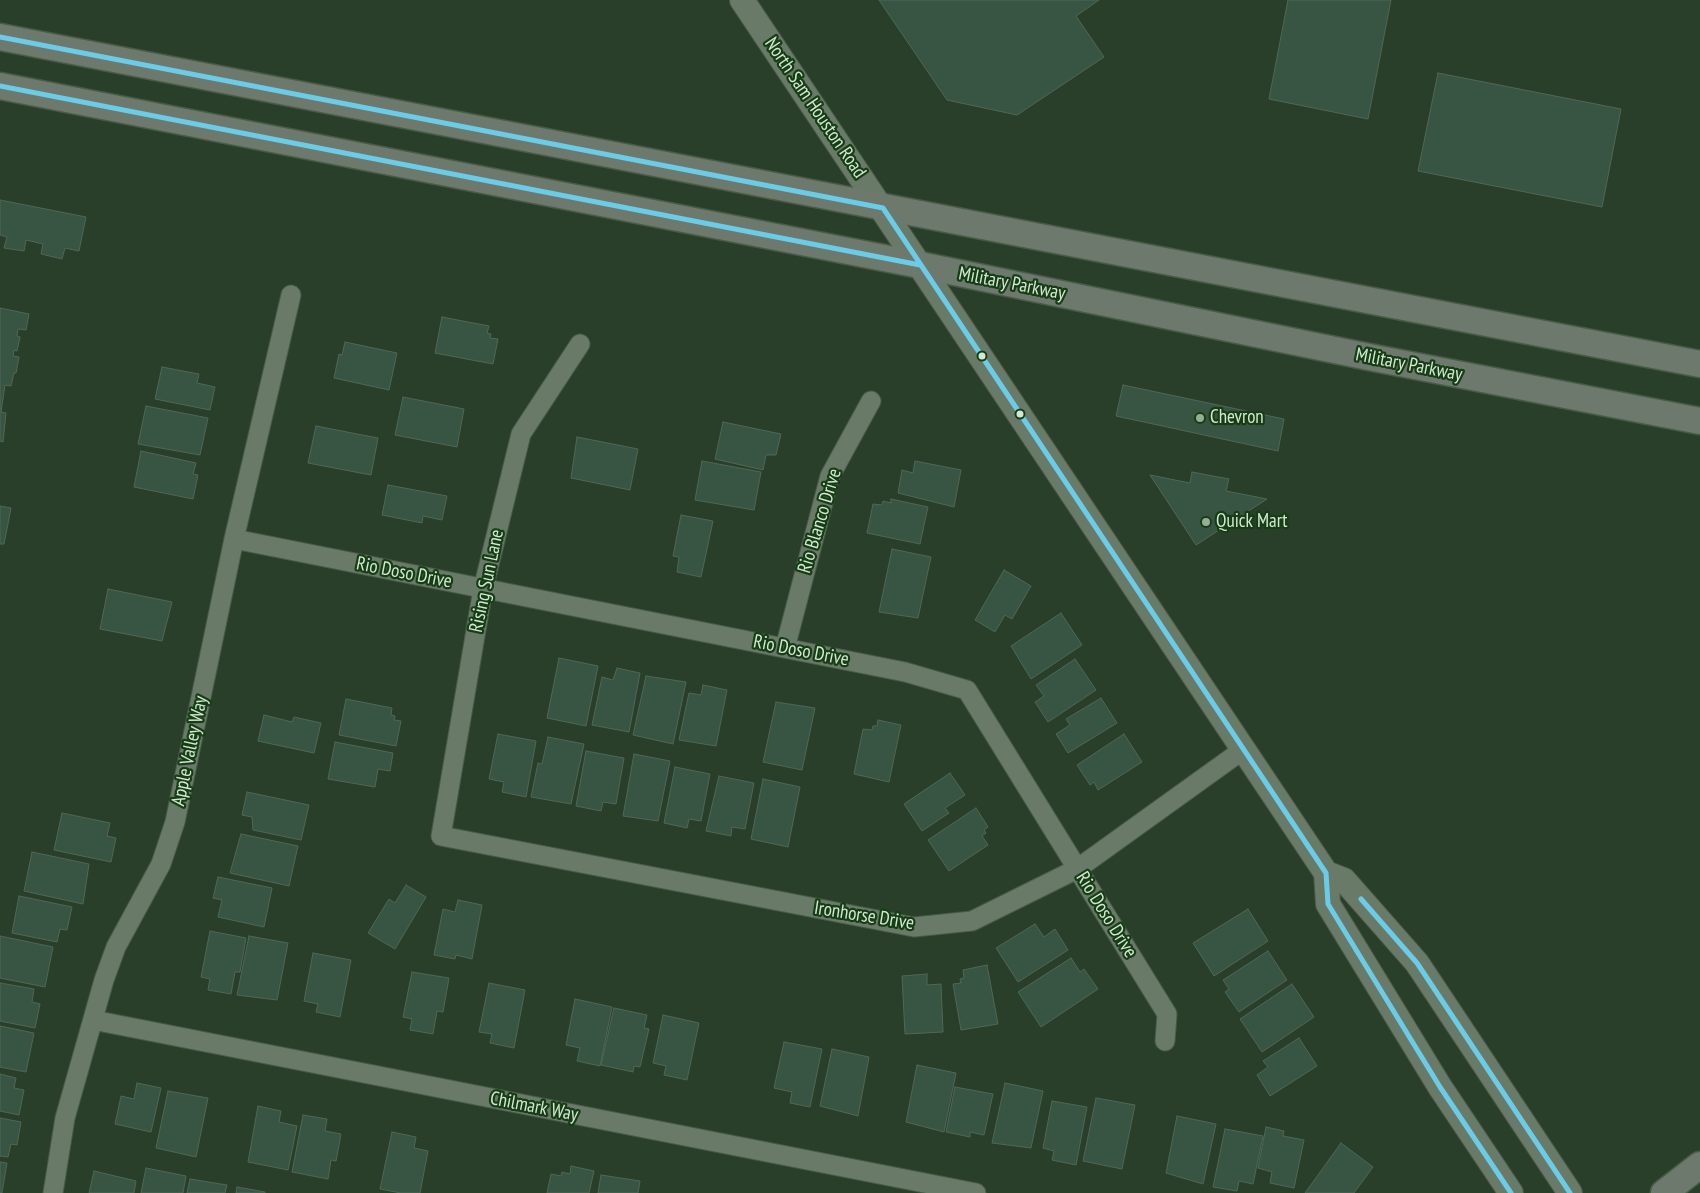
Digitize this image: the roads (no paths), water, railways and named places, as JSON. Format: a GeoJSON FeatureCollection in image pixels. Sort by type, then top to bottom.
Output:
{"type":"FeatureCollection","features":[{"type":"Feature","properties":{"kind":"main road"},"geometry":{"type":"LineString","coordinates":[[0,37],[1700,364]]}},
{"type":"Feature","properties":{"kind":"main road","name":"Military Parkway"},"geometry":{"type":"LineString","coordinates":[[0,86],[920,265],[1369,357],[1700,421]]}},
{"type":"Feature","properties":{"kind":"main road"},"geometry":{"type":"LineString","coordinates":[[1664,1193],[1700,1165]]}},
{"type":"Feature","properties":{"kind":"street","name":"North Sam Houston Road"},"geometry":{"type":"LineString","coordinates":[[742,0],[883,208],[1326,873]]}},
{"type":"Feature","properties":{"kind":"street","name":"Apple Valley Way"},"geometry":{"type":"LineString","coordinates":[[53,1193],[65,1118],[116,947],[162,864],[176,822],[234,539],[291,295]]}},
{"type":"Feature","properties":{"kind":"street","name":"Rising Sun Lane"},"geometry":{"type":"LineString","coordinates":[[441,836],[483,588],[521,434],[580,344]]}},
{"type":"Feature","properties":{"kind":"street","name":"Rio Blanco Drive"},"geometry":{"type":"LineString","coordinates":[[785,648],[830,476],[871,401]]}},
{"type":"Feature","properties":{"kind":"street","name":"Rio Doso Drive"},"geometry":{"type":"LineString","coordinates":[[234,539],[905,672],[966,690],[1167,1014],[1165,1041]]}},
{"type":"Feature","properties":{"kind":"street","name":"Ironhorse Drive"},"geometry":{"type":"LineString","coordinates":[[441,836],[914,926],[972,921],[1077,869],[1244,749]]}},
{"type":"Feature","properties":{"kind":"street"},"geometry":{"type":"LineString","coordinates":[[1511,1193],[1440,1087],[1328,904],[1326,873],[1344,880],[1417,963],[1570,1193]]}},
{"type":"Feature","properties":{"kind":"street","name":"Chilmark Way"},"geometry":{"type":"LineString","coordinates":[[93,1020],[976,1193]]}},
{"type":"Feature","properties":{"kind":"place","name":"Chevron"},"geometry":{"type":"Point","coordinates":[1200,418]}},
{"type":"Feature","properties":{"kind":"place","name":"Quick Mart"},"geometry":{"type":"Point","coordinates":[1206,522]}}]}
